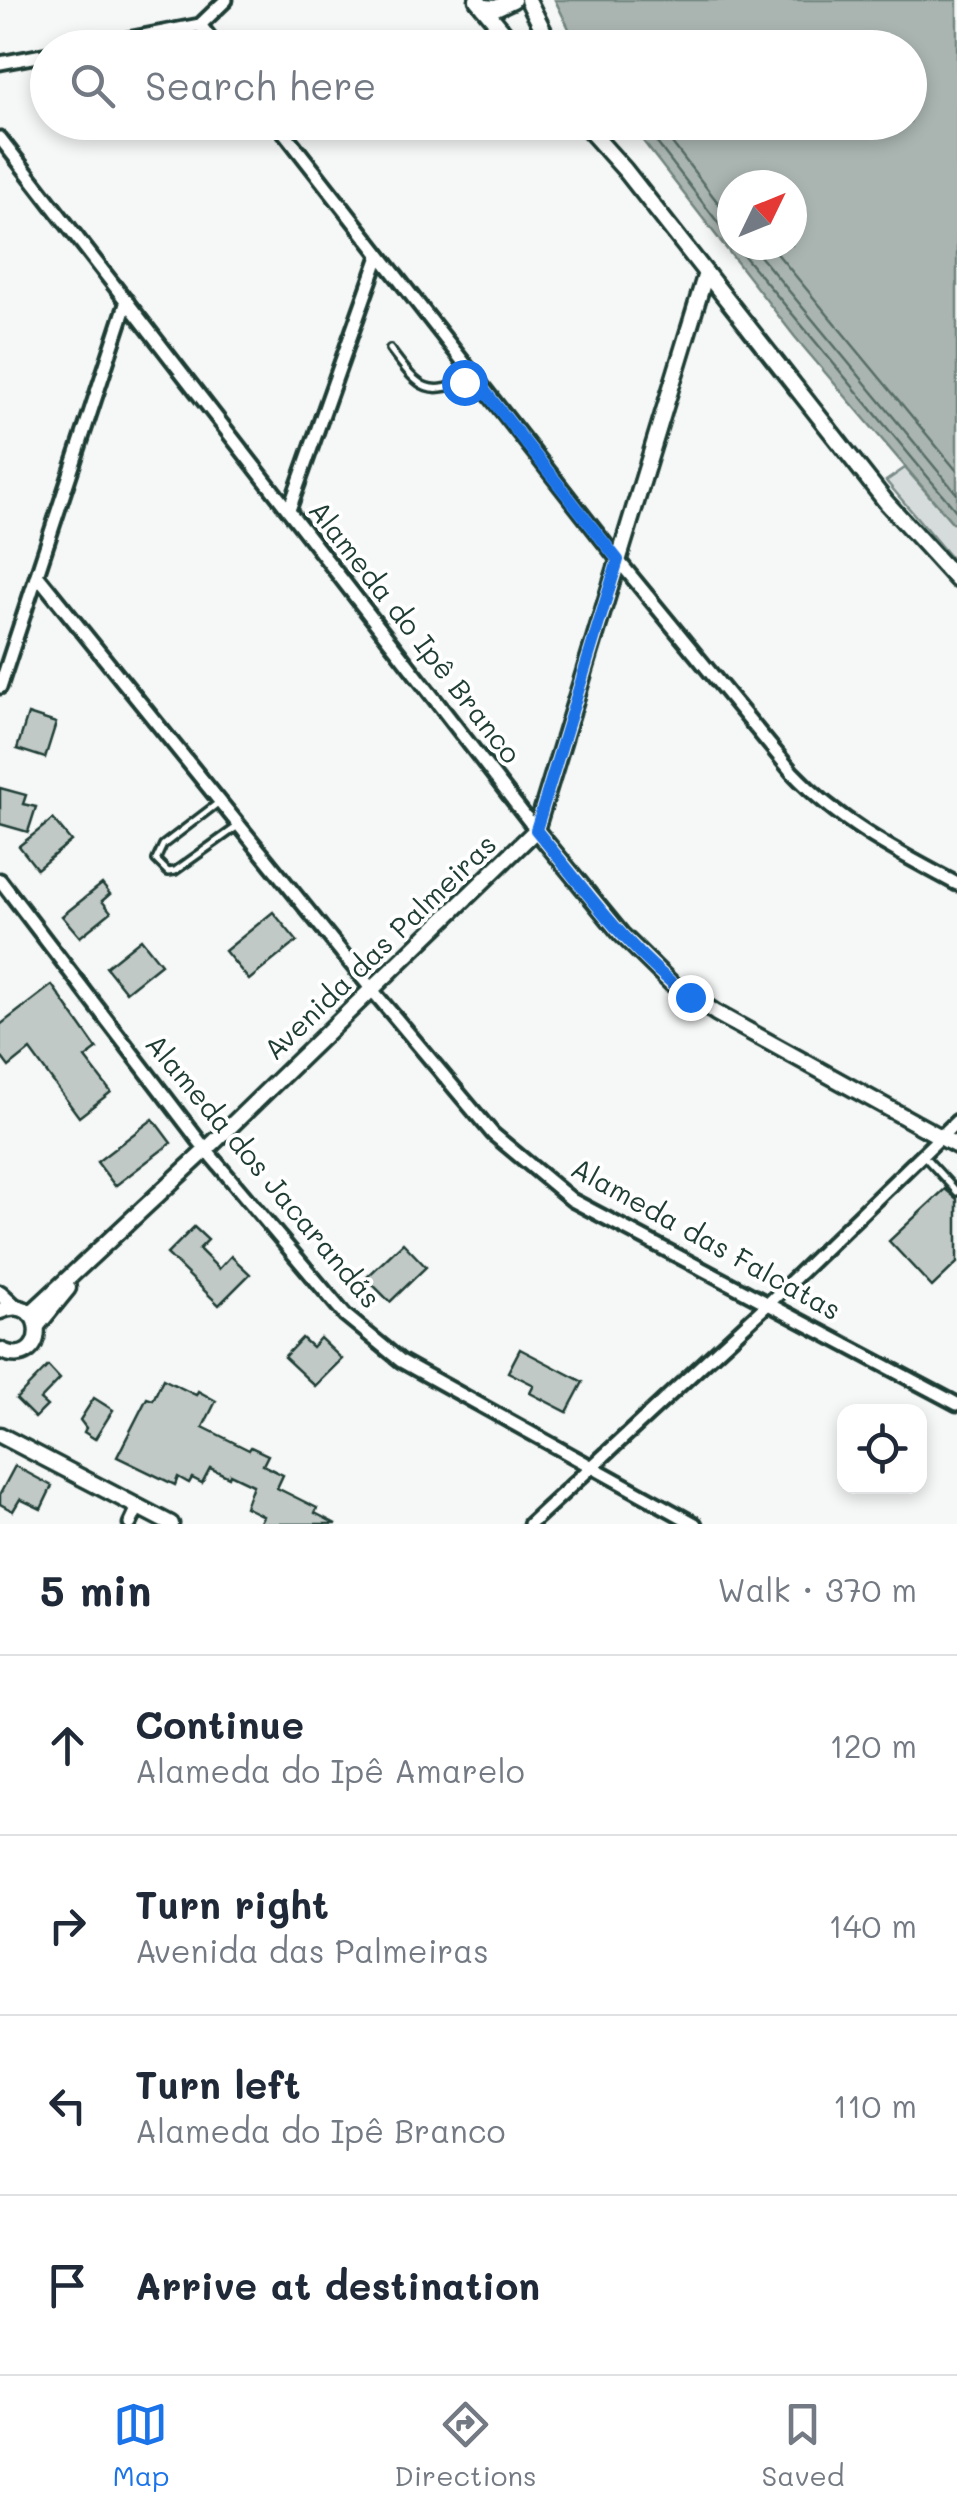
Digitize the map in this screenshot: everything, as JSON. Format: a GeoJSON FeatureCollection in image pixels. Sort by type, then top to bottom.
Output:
{"type":"FeatureCollection","features":[{"type":"Feature","properties":{"kind":"street"},"geometry":{"type":"LineString","coordinates":[[174,30],[200,25],[226,0]]}},
{"type":"Feature","properties":{"kind":"street"},"geometry":{"type":"LineString","coordinates":[[480,3],[496,8],[513,0]]}},
{"type":"Feature","properties":{"kind":"street"},"geometry":{"type":"LineString","coordinates":[[528,0],[543,30]]}},
{"type":"Feature","properties":{"kind":"street"},"geometry":{"type":"LineString","coordinates":[[480,3],[502,30]]}},
{"type":"Feature","properties":{"kind":"street"},"geometry":{"type":"LineString","coordinates":[[200,25],[204,30]]}},
{"type":"Feature","properties":{"kind":"street"},"geometry":{"type":"LineString","coordinates":[[0,63],[30,57]]}},
{"type":"Feature","properties":{"kind":"street","name":"Alameda do Ipê Branco"},"geometry":{"type":"LineString","coordinates":[[0,138],[536,830],[621,934],[671,983],[716,1013],[957,1146]]}},
{"type":"Feature","properties":{"kind":"street"},"geometry":{"type":"LineString","coordinates":[[290,140],[618,560],[808,788],[853,825],[957,884]]}},
{"type":"Feature","properties":{"kind":"street"},"geometry":{"type":"LineString","coordinates":[[598,140],[886,502],[957,580]]}},
{"type":"Feature","properties":{"kind":"street"},"geometry":{"type":"LineString","coordinates":[[606,140],[624,170]]}},
{"type":"Feature","properties":{"kind":"street"},"geometry":{"type":"LineString","coordinates":[[288,510],[379,256]]}},
{"type":"Feature","properties":{"kind":"street","name":"Avenida das Palmeiras"},"geometry":{"type":"LineString","coordinates":[[16,1355],[35,1342],[21,1315],[206,1150],[536,830],[706,273]]}},
{"type":"Feature","properties":{"kind":"street"},"geometry":{"type":"LineString","coordinates":[[0,688],[126,301]]}},
{"type":"Feature","properties":{"kind":"street","name":"Alameda das Falcatas"},"geometry":{"type":"LineString","coordinates":[[37,575],[493,1134],[572,1200],[957,1404]]}},
{"type":"Feature","properties":{"kind":"street","name":"Alameda dos Jacarandás"},"geometry":{"type":"LineString","coordinates":[[0,880],[206,1150],[345,1315],[401,1361],[696,1524]]}},
{"type":"Feature","properties":{"kind":"street"},"geometry":{"type":"LineString","coordinates":[[530,1524],[957,1121]]}},
{"type":"Feature","properties":{"kind":"street"},"geometry":{"type":"LineString","coordinates":[[0,1293],[21,1315]]}},
{"type":"Feature","properties":{"kind":"street"},"geometry":{"type":"LineString","coordinates":[[0,1350],[16,1355]]}},
{"type":"Feature","properties":{"kind":"street"},"geometry":{"type":"LineString","coordinates":[[0,1365],[16,1355]]}},
{"type":"Feature","properties":{"kind":"street"},"geometry":{"type":"LineString","coordinates":[[0,1435],[171,1524]]}},
{"type":"Feature","properties":{"kind":"street"},"geometry":{"type":"LineString","coordinates":[[130,1524],[138,1507]]}},
{"type":"Feature","properties":{"kind":"lane"},"geometry":{"type":"LineString","coordinates":[[390,349],[416,384],[424,388],[452,386],[474,377]]}},
{"type":"Feature","properties":{"kind":"lane"},"geometry":{"type":"LineString","coordinates":[[220,801],[163,845],[156,860],[168,872],[175,871],[240,825]]}},
{"type":"Feature","properties":{"kind":"lane"},"geometry":{"type":"LineString","coordinates":[[922,1154],[957,1192]]}},
{"type":"Feature","properties":{"kind":"shaded area"},"geometry":{"type":"Polygon","coordinates":[[[905,468],[957,523],[957,565],[886,481],[905,468]]]}},
{"type":"Feature","properties":{"kind":"water"},"geometry":{"type":"Polygon","coordinates":[[[555,0],[957,0],[957,523],[953,523],[795,337],[735,260],[807,260],[807,170],[717,170],[717,236],[642,140],[927,140],[927,30],[570,30],[555,0]]]}},
{"type":"Feature","properties":{"kind":"building"},"geometry":{"type":"Polygon","coordinates":[[[28,714],[56,723],[45,758],[17,749],[28,714]]]}},
{"type":"Feature","properties":{"kind":"building"},"geometry":{"type":"Polygon","coordinates":[[[0,788],[26,795],[23,804],[36,807],[28,832],[0,824],[0,788]]]}},
{"type":"Feature","properties":{"kind":"building"},"geometry":{"type":"Polygon","coordinates":[[[53,819],[71,841],[37,869],[19,846],[53,819]]]}},
{"type":"Feature","properties":{"kind":"building"},"geometry":{"type":"Polygon","coordinates":[[[102,884],[110,894],[102,901],[111,912],[80,937],[62,916],[102,884]]]}},
{"type":"Feature","properties":{"kind":"building"},"geometry":{"type":"Polygon","coordinates":[[[273,912],[297,941],[249,980],[225,951],[273,912]]]}},
{"type":"Feature","properties":{"kind":"building"},"geometry":{"type":"Polygon","coordinates":[[[141,939],[161,964],[126,992],[106,967],[141,939]]]}},
{"type":"Feature","properties":{"kind":"building"},"geometry":{"type":"Polygon","coordinates":[[[52,985],[97,1049],[85,1058],[111,1092],[79,1117],[30,1050],[9,1067],[0,1055],[0,1025],[52,985]]]}},
{"type":"Feature","properties":{"kind":"building"},"geometry":{"type":"Polygon","coordinates":[[[153,1119],[171,1143],[115,1186],[97,1162],[153,1119]]]}},
{"type":"Feature","properties":{"kind":"building"},"geometry":{"type":"Polygon","coordinates":[[[945,1189],[957,1199],[957,1263],[932,1287],[889,1241],[945,1189]]]}},
{"type":"Feature","properties":{"kind":"building"},"geometry":{"type":"Polygon","coordinates":[[[194,1227],[208,1240],[199,1249],[219,1269],[231,1256],[250,1274],[219,1305],[167,1254],[194,1227]]]}},
{"type":"Feature","properties":{"kind":"building"},"geometry":{"type":"Polygon","coordinates":[[[403,1243],[426,1267],[390,1302],[366,1278],[403,1243]]]}},
{"type":"Feature","properties":{"kind":"building"},"geometry":{"type":"Polygon","coordinates":[[[302,1338],[312,1347],[320,1338],[342,1359],[315,1386],[284,1357],[302,1338]]]}},
{"type":"Feature","properties":{"kind":"building"},"geometry":{"type":"Polygon","coordinates":[[[520,1349],[583,1382],[567,1412],[530,1393],[534,1385],[508,1372],[520,1349]]]}},
{"type":"Feature","properties":{"kind":"building"},"geometry":{"type":"Polygon","coordinates":[[[48,1366],[60,1379],[40,1400],[47,1406],[35,1418],[16,1399],[48,1366]]]}},
{"type":"Feature","properties":{"kind":"building"},"geometry":{"type":"Polygon","coordinates":[[[163,1379],[216,1401],[203,1427],[268,1455],[263,1465],[283,1475],[277,1488],[317,1508],[315,1513],[336,1524],[259,1524],[263,1516],[245,1507],[253,1485],[230,1474],[229,1477],[210,1468],[202,1483],[192,1478],[189,1483],[178,1477],[175,1485],[117,1457],[147,1398],[153,1400],[163,1379]]]}},
{"type":"Feature","properties":{"kind":"building"},"geometry":{"type":"Polygon","coordinates":[[[94,1398],[113,1410],[95,1439],[84,1432],[86,1428],[80,1420],[94,1398]]]}},
{"type":"Feature","properties":{"kind":"building"},"geometry":{"type":"Polygon","coordinates":[[[15,1466],[52,1486],[41,1509],[20,1499],[13,1511],[0,1504],[0,1494],[15,1466]]]}},
{"type":"Feature","properties":{"kind":"route"},"geometry":{"type":"LineString","coordinates":[[464,382],[474,377],[618,560],[536,830],[621,934],[690,997]]}}]}
